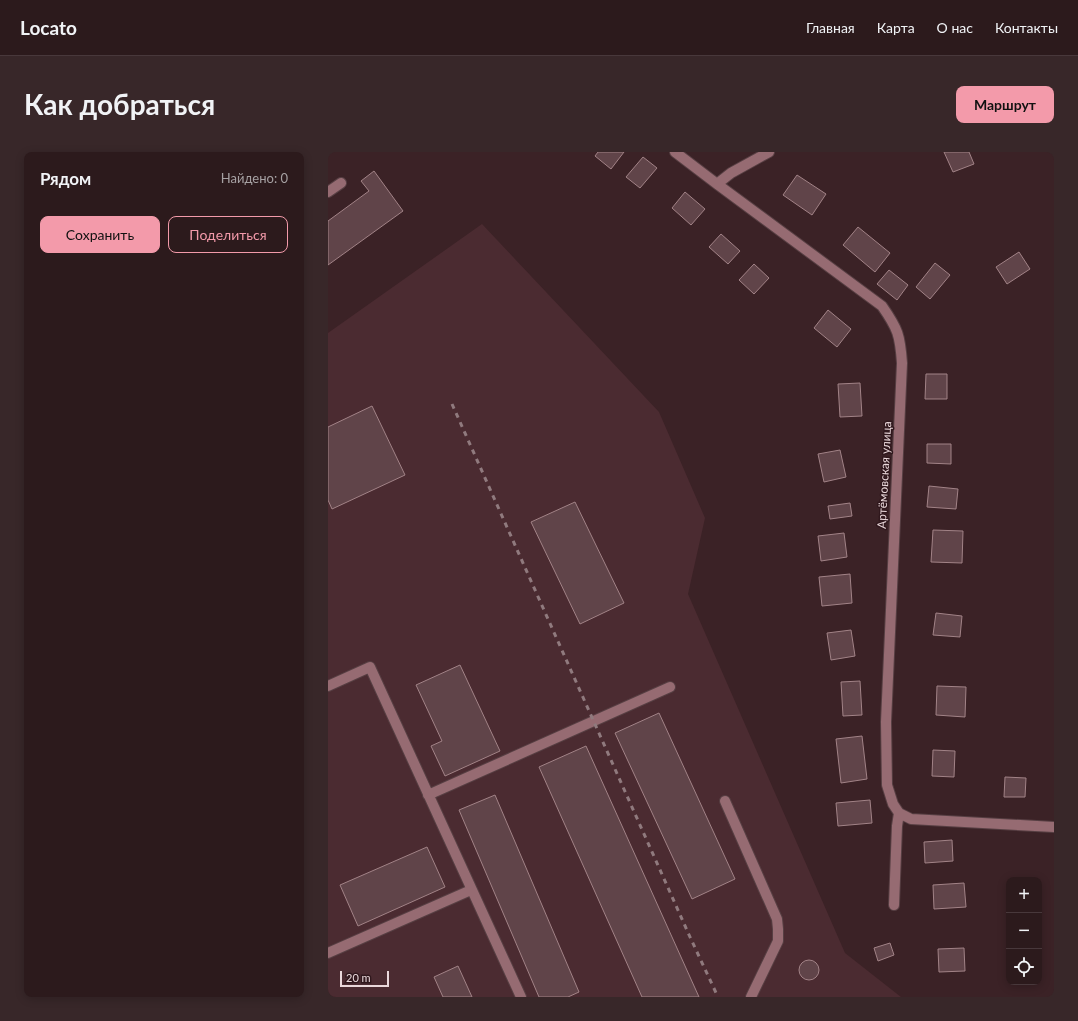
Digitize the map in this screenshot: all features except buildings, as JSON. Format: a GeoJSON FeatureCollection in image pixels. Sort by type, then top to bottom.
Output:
{"type":"FeatureCollection","features":[{"type":"Feature","properties":{"kind":"street","name":"Артёмовская улица"},"geometry":{"type":"LineString","coordinates":[[675,152],[716,184],[882,306],[893,321],[899,334],[902,363],[886,729],[887,785],[899,813]]}},
{"type":"Feature","properties":{"kind":"street"},"geometry":{"type":"LineString","coordinates":[[716,184],[731,173],[769,152]]}},
{"type":"Feature","properties":{"kind":"street"},"geometry":{"type":"LineString","coordinates":[[328,192],[341,183]]}},
{"type":"Feature","properties":{"kind":"street"},"geometry":{"type":"LineString","coordinates":[[328,686],[370,667],[521,997]]}},
{"type":"Feature","properties":{"kind":"street"},"geometry":{"type":"LineString","coordinates":[[428,795],[670,687]]}},
{"type":"Feature","properties":{"kind":"street"},"geometry":{"type":"LineString","coordinates":[[725,801],[777,918],[778,941],[751,997]]}},
{"type":"Feature","properties":{"kind":"street"},"geometry":{"type":"LineString","coordinates":[[894,905],[897,826],[899,813],[911,819],[1054,827]]}},
{"type":"Feature","properties":{"kind":"street"},"geometry":{"type":"LineString","coordinates":[[328,953],[471,890]]}},
{"type":"Feature","properties":{"kind":"shaded area"},"geometry":{"type":"Polygon","coordinates":[[[482,224],[659,412],[705,518],[688,594],[845,953],[901,997],[328,997],[328,333],[482,224]]]}},
{"type":"Feature","properties":{"kind":"railway"},"geometry":{"type":"LineString","coordinates":[[452,404],[718,997]]}}]}
